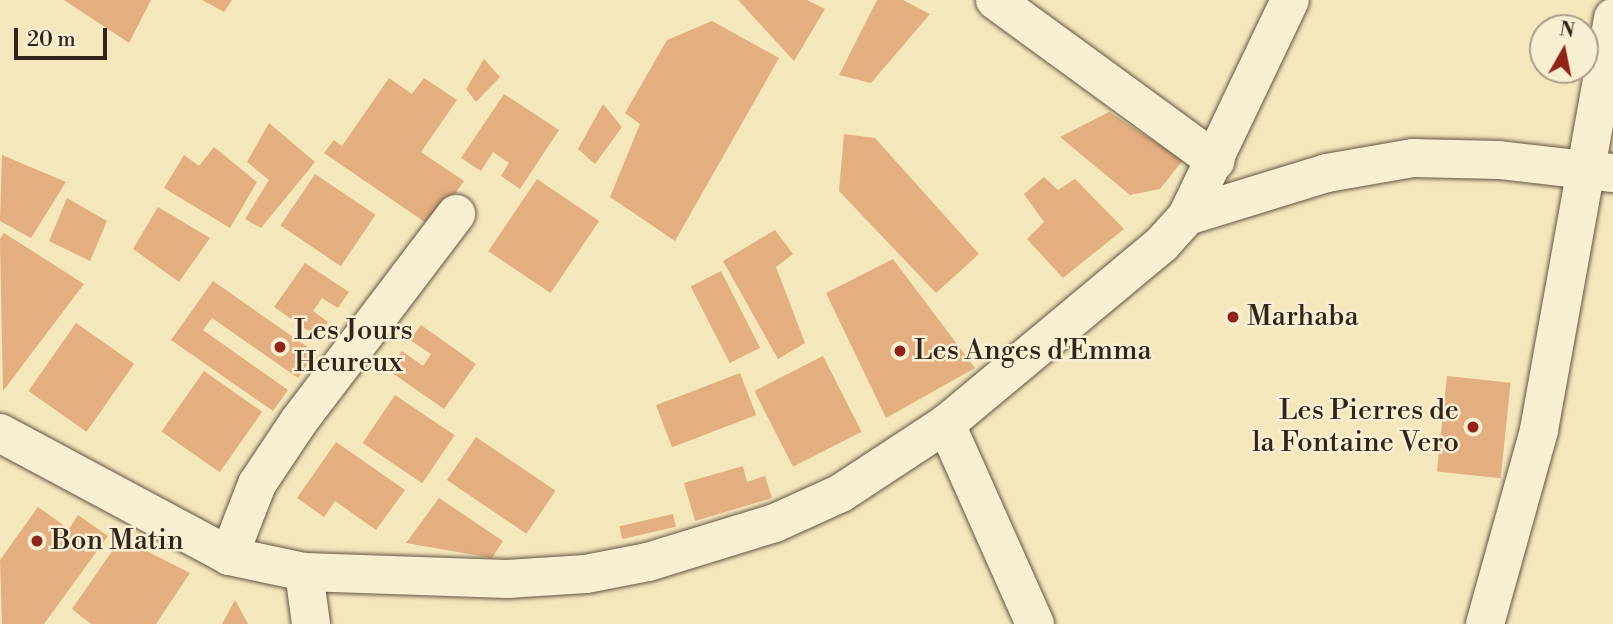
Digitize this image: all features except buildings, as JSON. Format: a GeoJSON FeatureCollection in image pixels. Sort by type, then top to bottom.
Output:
{"type":"FeatureCollection","features":[{"type":"Feature","properties":{"kind":"street"},"geometry":{"type":"LineString","coordinates":[[995,0],[1216,161]]}},
{"type":"Feature","properties":{"kind":"street"},"geometry":{"type":"LineString","coordinates":[[0,433],[229,556],[304,572],[508,579],[648,562],[807,512],[946,424],[1162,244],[1187,216],[1216,161],[1290,0]]}},
{"type":"Feature","properties":{"kind":"street"},"geometry":{"type":"LineString","coordinates":[[1485,624],[1539,429],[1600,171],[1613,18]]}},
{"type":"Feature","properties":{"kind":"street"},"geometry":{"type":"LineString","coordinates":[[1187,216],[1327,173],[1413,158],[1600,171]]}},
{"type":"Feature","properties":{"kind":"street"},"geometry":{"type":"LineString","coordinates":[[229,556],[257,484],[292,432],[456,214]]}},
{"type":"Feature","properties":{"kind":"street"},"geometry":{"type":"LineString","coordinates":[[946,424],[1035,624]]}},
{"type":"Feature","properties":{"kind":"street"},"geometry":{"type":"LineString","coordinates":[[304,572],[311,624]]}},
{"type":"Feature","properties":{"kind":"place","name":"Marhaba"},"geometry":{"type":"Point","coordinates":[1233,317]}},
{"type":"Feature","properties":{"kind":"place","name":"Les Jours Heureux"},"geometry":{"type":"Point","coordinates":[280,347]}},
{"type":"Feature","properties":{"kind":"place","name":"Les Anges d'Emma"},"geometry":{"type":"Point","coordinates":[900,351]}},
{"type":"Feature","properties":{"kind":"place","name":"Les Pierres de la Fontaine Vero"},"geometry":{"type":"Point","coordinates":[1473,427]}},
{"type":"Feature","properties":{"kind":"place","name":"Bon Matin"},"geometry":{"type":"Point","coordinates":[37,541]}}]}
